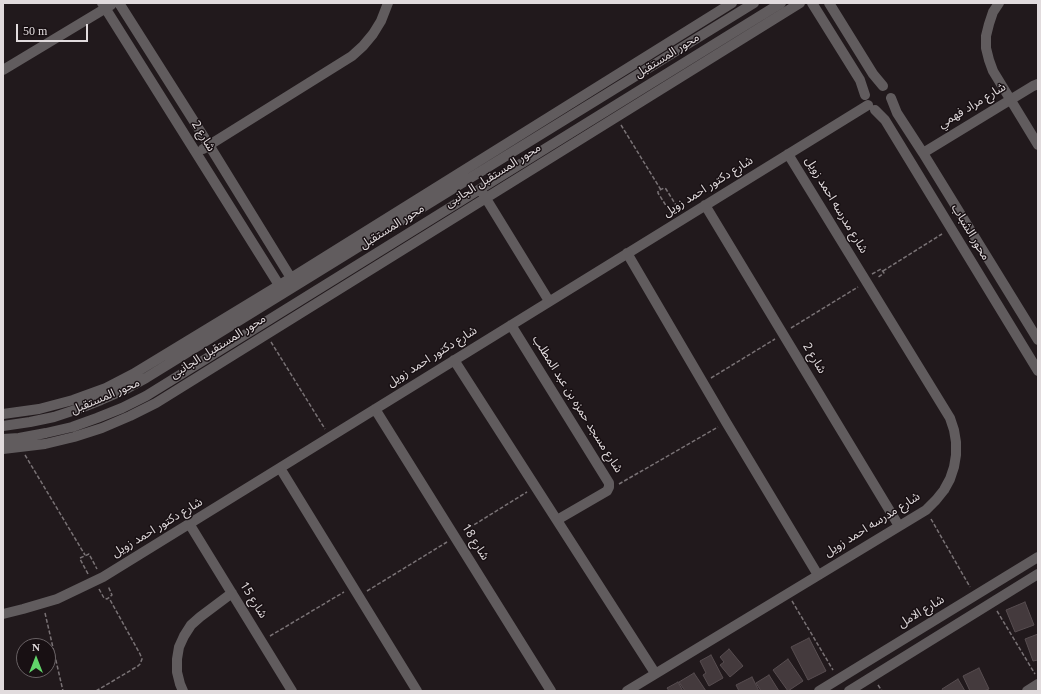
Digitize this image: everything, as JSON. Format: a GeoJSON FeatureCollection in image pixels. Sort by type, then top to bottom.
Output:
{"type":"FeatureCollection","features":[{"type":"Feature","properties":{"kind":"street","name":"شارع 2"},"geometry":{"type":"LineString","coordinates":[[119,3],[291,278]]}},
{"type":"Feature","properties":{"kind":"street"},"geometry":{"type":"LineString","coordinates":[[196,153],[352,56],[373,34],[381,21],[388,3]]}},
{"type":"Feature","properties":{"kind":"street","name":"محور المستقبل الجانبى"},"geometry":{"type":"LineString","coordinates":[[3,414],[46,407],[73,400],[106,388],[133,374],[291,278],[732,3]]}},
{"type":"Feature","properties":{"kind":"street","name":"محور المستقبل"},"geometry":{"type":"LineString","coordinates":[[3,426],[54,417],[124,390],[754,3]]}},
{"type":"Feature","properties":{"kind":"street","name":"محور المستقبل"},"geometry":{"type":"LineString","coordinates":[[3,439],[19,438],[72,427],[122,408],[146,396],[781,3]]}},
{"type":"Feature","properties":{"kind":"street","name":"محور المستقبل الجانبى"},"geometry":{"type":"LineString","coordinates":[[3,449],[45,444],[74,437],[102,428],[156,403],[800,3]]}},
{"type":"Feature","properties":{"kind":"street","name":"محور الشباب"},"geometry":{"type":"LineString","coordinates":[[812,3],[860,80],[870,103],[885,120],[1038,371]]}},
{"type":"Feature","properties":{"kind":"street"},"geometry":{"type":"LineString","coordinates":[[829,3],[873,74],[890,92],[891,98],[889,104],[882,110],[870,103],[866,92],[871,87],[877,85],[883,86]]}},
{"type":"Feature","properties":{"kind":"street"},"geometry":{"type":"LineString","coordinates":[[999,3],[988,24],[986,36],[988,60],[1010,100],[1038,145]]}},
{"type":"Feature","properties":{"kind":"street","name":"شارع 2"},"geometry":{"type":"LineString","coordinates":[[107,5],[196,153],[279,285]]}},
{"type":"Feature","properties":{"kind":"street"},"geometry":{"type":"LineString","coordinates":[[4,67],[107,5]]}},
{"type":"Feature","properties":{"kind":"street","name":"شارع مراد فهمي"},"geometry":{"type":"LineString","coordinates":[[923,153],[1038,84]]}},
{"type":"Feature","properties":{"kind":"street","name":"محور الشباب"},"geometry":{"type":"LineString","coordinates":[[891,98],[897,113],[1038,340]]}},
{"type":"Feature","properties":{"kind":"street","name":"شارع دكتور احمد زويل"},"geometry":{"type":"LineString","coordinates":[[3,614],[57,599],[98,580],[190,525],[870,103]]}},
{"type":"Feature","properties":{"kind":"street","name":"شارع مدرسه احمد زويل"},"geometry":{"type":"LineString","coordinates":[[627,691],[926,510],[944,490],[954,467],[956,442],[950,418],[788,154]]}},
{"type":"Feature","properties":{"kind":"street"},"geometry":{"type":"LineString","coordinates":[[473,177],[549,301]]}},
{"type":"Feature","properties":{"kind":"street","name":"شارع 2"},"geometry":{"type":"LineString","coordinates":[[705,205],[899,526]]}},
{"type":"Feature","properties":{"kind":"street"},"geometry":{"type":"LineString","coordinates":[[627,253],[818,575]]}},
{"type":"Feature","properties":{"kind":"street","name":"شارع مسجد حمزه بن عبد المطلب"},"geometry":{"type":"LineString","coordinates":[[511,325],[608,479],[609,485],[607,491],[557,520]]}},
{"type":"Feature","properties":{"kind":"street"},"geometry":{"type":"LineString","coordinates":[[454,360],[655,673]]}},
{"type":"Feature","properties":{"kind":"street","name":"شارع 18"},"geometry":{"type":"LineString","coordinates":[[375,409],[551,691]]}},
{"type":"Feature","properties":{"kind":"street"},"geometry":{"type":"LineString","coordinates":[[280,468],[417,691]]}},
{"type":"Feature","properties":{"kind":"street","name":"شارع 15"},"geometry":{"type":"LineString","coordinates":[[190,525],[292,691]]}},
{"type":"Feature","properties":{"kind":"street","name":"شارع الامل"},"geometry":{"type":"LineString","coordinates":[[819,691],[1038,557]]}},
{"type":"Feature","properties":{"kind":"street"},"geometry":{"type":"LineString","coordinates":[[849,691],[1038,574]]}},
{"type":"Feature","properties":{"kind":"street"},"geometry":{"type":"LineString","coordinates":[[183,691],[177,672],[177,659],[179,647],[184,636],[190,625],[232,593]]}},
{"type":"Feature","properties":{"kind":"street"},"geometry":{"type":"LineString","coordinates":[[1027,691],[1038,684]]}},
{"type":"Feature","properties":{"kind":"path"},"geometry":{"type":"LineString","coordinates":[[616,117],[661,190]]}},
{"type":"Feature","properties":{"kind":"path"},"geometry":{"type":"LineString","coordinates":[[661,190],[664,188],[666,189],[680,220]]}},
{"type":"Feature","properties":{"kind":"path"},"geometry":{"type":"LineString","coordinates":[[661,190],[658,193],[680,220]]}},
{"type":"Feature","properties":{"kind":"path"},"geometry":{"type":"LineString","coordinates":[[883,271],[951,229]]}},
{"type":"Feature","properties":{"kind":"path"},"geometry":{"type":"LineString","coordinates":[[266,334],[330,437]]}},
{"type":"Feature","properties":{"kind":"path"},"geometry":{"type":"LineString","coordinates":[[609,485],[616,486],[726,422]]}},
{"type":"Feature","properties":{"kind":"path"},"geometry":{"type":"LineString","coordinates":[[21,448],[85,555]]}},
{"type":"Feature","properties":{"kind":"path"},"geometry":{"type":"LineString","coordinates":[[926,510],[975,596]]}},
{"type":"Feature","properties":{"kind":"path"},"geometry":{"type":"LineString","coordinates":[[109,598],[104,598],[98,580],[89,554],[80,558],[98,580],[112,594],[109,598]]}},
{"type":"Feature","properties":{"kind":"path"},"geometry":{"type":"LineString","coordinates":[[261,641],[352,586]]}},
{"type":"Feature","properties":{"kind":"path"},"geometry":{"type":"LineString","coordinates":[[788,593],[838,679]]}},
{"type":"Feature","properties":{"kind":"path"},"geometry":{"type":"LineString","coordinates":[[96,691],[138,666],[142,659],[109,598]]}},
{"type":"Feature","properties":{"kind":"path"},"geometry":{"type":"LineString","coordinates":[[992,602],[1038,679]]}},
{"type":"Feature","properties":{"kind":"path"},"geometry":{"type":"LineString","coordinates":[[42,604],[63,691]]}},
{"type":"Feature","properties":{"kind":"building"},"geometry":{"type":"Polygon","coordinates":[[[1025,602],[1034,625],[1015,632],[1006,610],[1025,602]]]}},
{"type":"Feature","properties":{"kind":"building"},"geometry":{"type":"Polygon","coordinates":[[[1038,634],[1038,660],[1033,661],[1025,639],[1038,634]]]}},
{"type":"Feature","properties":{"kind":"building"},"geometry":{"type":"Polygon","coordinates":[[[809,638],[826,671],[808,680],[791,647],[809,638]]]}},
{"type":"Feature","properties":{"kind":"building"},"geometry":{"type":"Polygon","coordinates":[[[729,649],[743,666],[730,677],[720,665],[724,662],[720,657],[729,649]]]}},
{"type":"Feature","properties":{"kind":"building"},"geometry":{"type":"Polygon","coordinates":[[[711,655],[723,678],[709,686],[703,675],[706,673],[700,661],[711,655]]]}},
{"type":"Feature","properties":{"kind":"building"},"geometry":{"type":"Polygon","coordinates":[[[788,659],[803,681],[788,691],[773,670],[788,659]]]}},
{"type":"Feature","properties":{"kind":"building"},"geometry":{"type":"Polygon","coordinates":[[[979,668],[989,689],[984,691],[970,691],[963,676],[979,668]]]}},
{"type":"Feature","properties":{"kind":"building"},"geometry":{"type":"Polygon","coordinates":[[[694,673],[706,691],[685,691],[679,682],[694,673]]]}},
{"type":"Feature","properties":{"kind":"building"},"geometry":{"type":"Polygon","coordinates":[[[769,675],[779,691],[761,691],[756,683],[769,675]]]}},
{"type":"Feature","properties":{"kind":"building"},"geometry":{"type":"Polygon","coordinates":[[[752,677],[759,691],[739,691],[736,685],[752,677]]]}},
{"type":"Feature","properties":{"kind":"building"},"geometry":{"type":"Polygon","coordinates":[[[958,679],[965,691],[943,691],[942,689],[958,679]]]}},
{"type":"Feature","properties":{"kind":"building"},"geometry":{"type":"Polygon","coordinates":[[[678,682],[683,691],[669,691],[667,688],[678,682]]]}}]}
